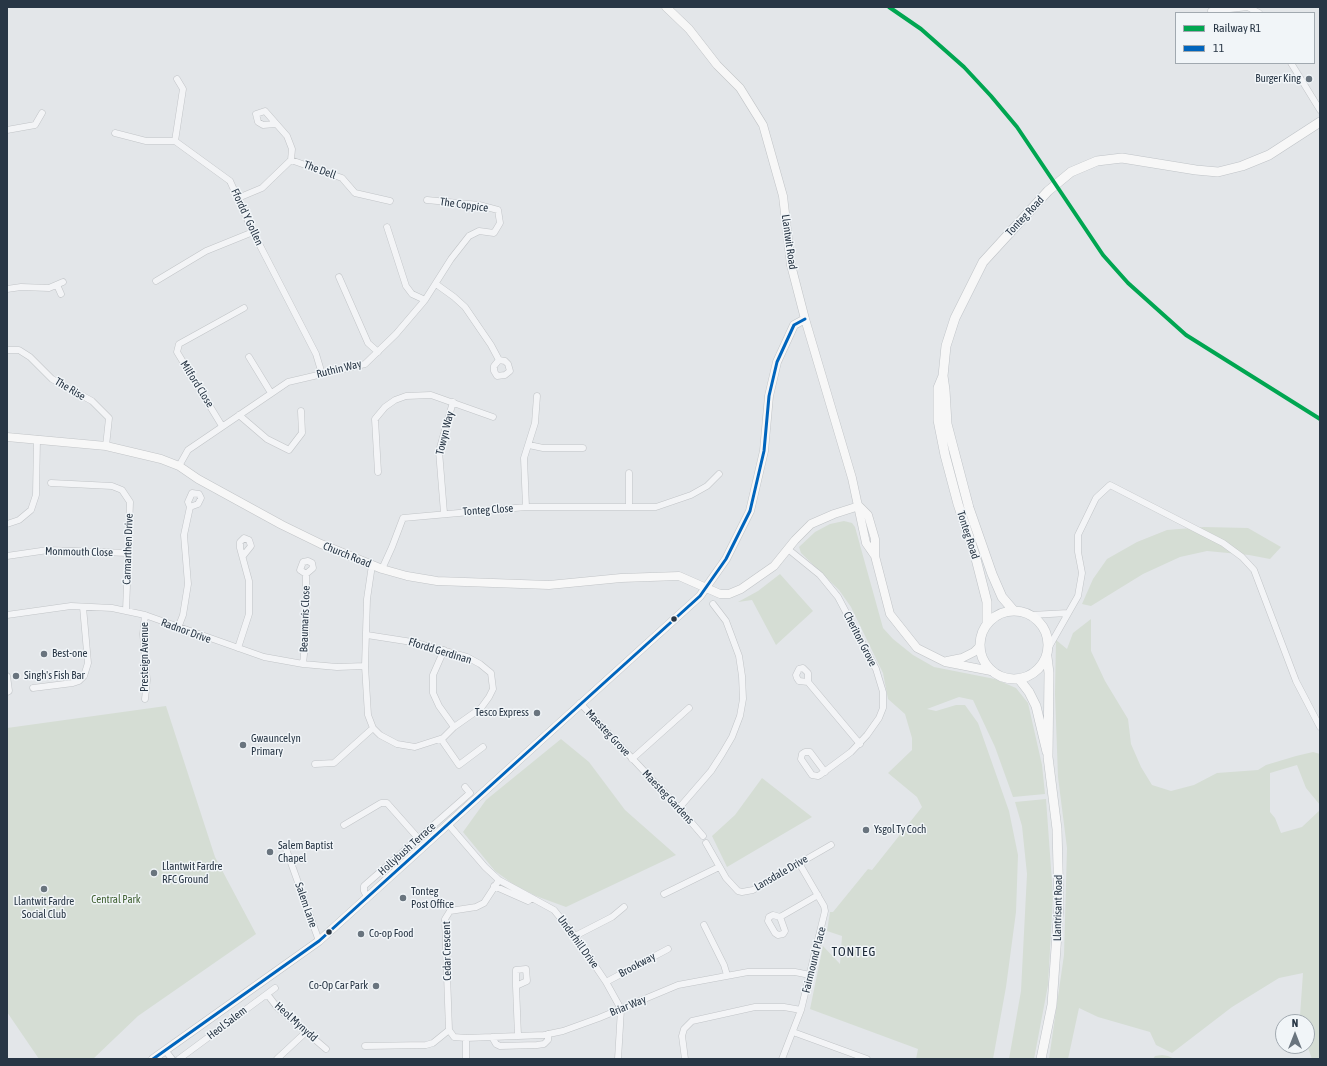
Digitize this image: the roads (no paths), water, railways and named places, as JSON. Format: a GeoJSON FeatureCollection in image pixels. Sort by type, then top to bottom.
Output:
{"type":"FeatureCollection","features":[{"type":"Feature","properties":{"kind":"main road","name":"Llantwit Road"},"geometry":{"type":"LineString","coordinates":[[666,7],[689,29],[717,65],[740,88],[763,125],[783,196],[792,265],[806,320],[859,506],[868,515],[875,539],[875,556],[890,614],[917,648],[945,662]]}},
{"type":"Feature","properties":{"kind":"main road","name":"Tonteg Road"},"geometry":{"type":"LineString","coordinates":[[987,624],[987,602],[975,555],[958,504],[945,455],[938,420],[938,388],[943,376],[946,346],[955,318],[983,262],[1048,191],[1071,172],[1098,161],[1122,158],[1218,172],[1242,166],[1269,155],[1320,122]]}},
{"type":"Feature","properties":{"kind":"main road"},"geometry":{"type":"LineString","coordinates":[[153,1059],[319,941],[700,596],[726,559],[750,511],[764,451],[769,396],[777,362],[794,325],[806,320]]}},
{"type":"Feature","properties":{"kind":"main road","name":"Tonteg Road"},"geometry":{"type":"LineString","coordinates":[[943,376],[946,390],[947,424],[969,508],[992,574],[1002,597],[1014,610]]}},
{"type":"Feature","properties":{"kind":"main road","name":"Church Road"},"geometry":{"type":"LineString","coordinates":[[7,437],[106,446],[161,459],[179,466],[198,479],[282,525],[321,544],[382,569],[407,576],[466,583],[549,585],[621,578],[679,576],[706,588]]}},
{"type":"Feature","properties":{"kind":"main road"},"geometry":{"type":"LineString","coordinates":[[706,588],[720,594],[729,594],[741,589],[774,566],[804,529],[811,524],[834,514],[859,506]]}},
{"type":"Feature","properties":{"kind":"main road"},"geometry":{"type":"LineString","coordinates":[[945,662],[991,671],[1004,678],[1019,679],[1036,672],[1047,657],[1049,647],[1048,637],[1044,627],[1031,615],[1014,610],[1004,612],[995,617],[987,624],[980,638],[981,655],[991,671]]}},
{"type":"Feature","properties":{"kind":"main road"},"geometry":{"type":"LineString","coordinates":[[945,662],[962,658],[974,652],[980,646]]}},
{"type":"Feature","properties":{"kind":"main road","name":"Llantrisant Road"},"geometry":{"type":"LineString","coordinates":[[1041,1059],[1053,998],[1059,905],[1057,829],[1048,757],[1049,673],[1047,657]]}},
{"type":"Feature","properties":{"kind":"main road","name":"Llantrisant Road"},"geometry":{"type":"LineString","coordinates":[[1019,679],[1029,692],[1036,706],[1042,738],[1048,757]]}},
{"type":"Feature","properties":{"kind":"street"},"geometry":{"type":"LineString","coordinates":[[1211,11],[1248,7],[1257,12]]}},
{"type":"Feature","properties":{"kind":"street"},"geometry":{"type":"LineString","coordinates":[[1292,64],[1320,110]]}},
{"type":"Feature","properties":{"kind":"street"},"geometry":{"type":"LineString","coordinates":[[115,133],[146,140],[175,141],[183,88],[177,79]]}},
{"type":"Feature","properties":{"kind":"street"},"geometry":{"type":"LineString","coordinates":[[7,130],[35,125],[42,113]]}},
{"type":"Feature","properties":{"kind":"street","name":"The Dell"},"geometry":{"type":"LineString","coordinates":[[238,198],[262,188],[291,160],[292,149],[287,136],[275,124]]}},
{"type":"Feature","properties":{"kind":"street","name":"Ffordd Y Gollen"},"geometry":{"type":"LineString","coordinates":[[175,141],[230,181],[254,232],[316,354],[322,374]]}},
{"type":"Feature","properties":{"kind":"street","name":"The Dell"},"geometry":{"type":"LineString","coordinates":[[291,160],[342,178],[355,193],[390,201]]}},
{"type":"Feature","properties":{"kind":"street","name":"The Coppice"},"geometry":{"type":"LineString","coordinates":[[427,200],[479,205],[498,210],[500,223],[494,233],[479,231],[470,236]]}},
{"type":"Feature","properties":{"kind":"street"},"geometry":{"type":"LineString","coordinates":[[387,226],[406,286],[412,294],[425,300]]}},
{"type":"Feature","properties":{"kind":"street"},"geometry":{"type":"LineString","coordinates":[[156,281],[206,251],[254,232]]}},
{"type":"Feature","properties":{"kind":"street","name":"Ruthin Way"},"geometry":{"type":"LineString","coordinates":[[179,466],[188,450],[288,382],[365,364],[396,334],[425,300],[451,259],[470,236]]}},
{"type":"Feature","properties":{"kind":"street"},"geometry":{"type":"LineString","coordinates":[[339,276],[368,343],[378,352]]}},
{"type":"Feature","properties":{"kind":"street"},"geometry":{"type":"LineString","coordinates":[[7,289],[21,287],[40,289],[63,282]]}},
{"type":"Feature","properties":{"kind":"street"},"geometry":{"type":"LineString","coordinates":[[436,284],[454,296],[465,307],[499,360]]}},
{"type":"Feature","properties":{"kind":"street"},"geometry":{"type":"LineString","coordinates":[[57,285],[61,294]]}},
{"type":"Feature","properties":{"kind":"street","name":"Milford Close"},"geometry":{"type":"LineString","coordinates":[[222,426],[177,352],[179,344],[244,308]]}},
{"type":"Feature","properties":{"kind":"street","name":"The Rise"},"geometry":{"type":"LineString","coordinates":[[7,350],[19,350],[30,357],[52,379],[92,402],[100,409],[109,418],[106,446]]}},
{"type":"Feature","properties":{"kind":"street"},"geometry":{"type":"LineString","coordinates":[[249,357],[272,392]]}},
{"type":"Feature","properties":{"kind":"street","name":"Towyn Way"},"geometry":{"type":"LineString","coordinates":[[378,472],[375,419],[385,407],[395,400],[419,394],[431,395],[493,417]]}},
{"type":"Feature","properties":{"kind":"street"},"geometry":{"type":"LineString","coordinates":[[526,507],[524,458],[535,423],[537,396]]}},
{"type":"Feature","properties":{"kind":"street","name":"Towyn Way"},"geometry":{"type":"LineString","coordinates":[[444,513],[439,451],[453,402]]}},
{"type":"Feature","properties":{"kind":"street"},"geometry":{"type":"LineString","coordinates":[[239,415],[267,439],[289,450],[302,432],[301,411]]}},
{"type":"Feature","properties":{"kind":"street"},"geometry":{"type":"LineString","coordinates":[[7,524],[19,520],[31,510],[36,495],[37,439]]}},
{"type":"Feature","properties":{"kind":"street"},"geometry":{"type":"LineString","coordinates":[[529,445],[543,448],[583,448]]}},
{"type":"Feature","properties":{"kind":"street"},"geometry":{"type":"LineString","coordinates":[[629,506],[630,473]]}},
{"type":"Feature","properties":{"kind":"street","name":"Tonteg Close"},"geometry":{"type":"LineString","coordinates":[[382,569],[403,518],[444,513],[526,507],[656,507],[691,495],[707,486],[719,474]]}},
{"type":"Feature","properties":{"kind":"street","name":"Carmarthen Drive"},"geometry":{"type":"LineString","coordinates":[[51,483],[112,486],[122,490],[130,502],[126,611]]}},
{"type":"Feature","properties":{"kind":"street"},"geometry":{"type":"LineString","coordinates":[[1049,647],[1078,596],[1082,573],[1078,552],[1078,535],[1096,498],[1110,485],[1223,543],[1242,557],[1254,570],[1296,681],[1320,726]]}},
{"type":"Feature","properties":{"kind":"street"},"geometry":{"type":"LineString","coordinates":[[178,628],[183,615],[188,584],[184,535],[190,507]]}},
{"type":"Feature","properties":{"kind":"street","name":"Cheriton Grove"},"geometry":{"type":"LineString","coordinates":[[788,549],[820,575],[838,597],[876,669],[883,692],[883,708],[873,727],[860,744],[824,772]]}},
{"type":"Feature","properties":{"kind":"street","name":"Monmouth Close"},"geometry":{"type":"LineString","coordinates":[[7,556],[48,550],[128,553]]}},
{"type":"Feature","properties":{"kind":"street"},"geometry":{"type":"LineString","coordinates":[[238,648],[249,614],[249,581],[243,556]]}},
{"type":"Feature","properties":{"kind":"street"},"geometry":{"type":"LineString","coordinates":[[315,764],[334,763],[372,728],[368,714],[365,666],[367,635],[366,600],[372,565]]}},
{"type":"Feature","properties":{"kind":"street","name":"Beaumaris Close"},"geometry":{"type":"LineString","coordinates":[[303,664],[306,634],[306,574]]}},
{"type":"Feature","properties":{"kind":"street"},"geometry":{"type":"LineString","coordinates":[[679,808],[711,771],[732,737],[740,716],[743,699],[739,656],[726,621],[713,604]]}},
{"type":"Feature","properties":{"kind":"street","name":"Radnor Drive"},"geometry":{"type":"LineString","coordinates":[[7,615],[71,606],[126,611],[145,615],[178,628],[264,657],[303,664],[337,667],[365,666]]}},
{"type":"Feature","properties":{"kind":"street"},"geometry":{"type":"LineString","coordinates":[[33,688],[73,683],[79,681],[84,676],[88,663],[83,607]]}},
{"type":"Feature","properties":{"kind":"street"},"geometry":{"type":"LineString","coordinates":[[1031,615],[1068,613]]}},
{"type":"Feature","properties":{"kind":"street","name":"Presteign Avenue"},"geometry":{"type":"LineString","coordinates":[[145,615],[143,634],[147,680],[145,699]]}},
{"type":"Feature","properties":{"kind":"street","name":"Ffordd Gerdinan"},"geometry":{"type":"LineString","coordinates":[[367,635],[412,642],[444,650],[480,664],[491,673],[493,689],[481,708],[454,727],[441,739],[415,747],[397,744],[380,735],[372,728]]}},
{"type":"Feature","properties":{"kind":"street"},"geometry":{"type":"LineString","coordinates":[[444,650],[433,675],[433,692],[439,706],[454,727]]}},
{"type":"Feature","properties":{"kind":"street"},"geometry":{"type":"LineString","coordinates":[[7,676],[9,692],[7,692]]}},
{"type":"Feature","properties":{"kind":"street"},"geometry":{"type":"LineString","coordinates":[[808,682],[860,744]]}},
{"type":"Feature","properties":{"kind":"street","name":"Maesteg Grove"},"geometry":{"type":"LineString","coordinates":[[580,704],[632,759],[689,708]]}},
{"type":"Feature","properties":{"kind":"street"},"geometry":{"type":"LineString","coordinates":[[441,739],[459,764],[483,747]]}},
{"type":"Feature","properties":{"kind":"street","name":"Maesteg Gardens"},"geometry":{"type":"LineString","coordinates":[[632,759],[679,808],[703,836]]}},
{"type":"Feature","properties":{"kind":"street","name":"Hollybush Terrace"},"geometry":{"type":"LineString","coordinates":[[367,897],[364,891],[364,886],[470,793],[465,786]]}},
{"type":"Feature","properties":{"kind":"street"},"geometry":{"type":"LineString","coordinates":[[344,825],[381,803],[387,803],[418,838]]}},
{"type":"Feature","properties":{"kind":"street","name":"Underhill Drive"},"geometry":{"type":"LineString","coordinates":[[448,824],[498,880],[554,910],[606,982],[621,1009]]}},
{"type":"Feature","properties":{"kind":"street","name":"Lansdale Drive"},"geometry":{"type":"LineString","coordinates":[[706,843],[719,867],[738,891],[742,892],[753,890],[831,845]]}},
{"type":"Feature","properties":{"kind":"street","name":"Salem Lane"},"geometry":{"type":"LineString","coordinates":[[285,846],[319,941]]}},
{"type":"Feature","properties":{"kind":"street","name":"Fairmound Place"},"geometry":{"type":"LineString","coordinates":[[782,1059],[801,1010],[825,911],[824,906],[799,863]]}},
{"type":"Feature","properties":{"kind":"street"},"geometry":{"type":"LineString","coordinates":[[664,894],[719,867]]}},
{"type":"Feature","properties":{"kind":"street","name":"Cedar Crescent"},"geometry":{"type":"LineString","coordinates":[[449,1030],[446,919],[450,911],[476,907],[484,903],[498,880]]}},
{"type":"Feature","properties":{"kind":"street"},"geometry":{"type":"LineString","coordinates":[[494,886],[528,901],[532,898]]}},
{"type":"Feature","properties":{"kind":"street"},"geometry":{"type":"LineString","coordinates":[[780,917],[818,895]]}},
{"type":"Feature","properties":{"kind":"street"},"geometry":{"type":"LineString","coordinates":[[574,936],[612,917],[624,907]]}},
{"type":"Feature","properties":{"kind":"street"},"geometry":{"type":"LineString","coordinates":[[704,925],[727,975]]}},
{"type":"Feature","properties":{"kind":"street","name":"Brookway"},"geometry":{"type":"LineString","coordinates":[[606,982],[668,949]]}},
{"type":"Feature","properties":{"kind":"street","name":"Briar Way"},"geometry":{"type":"LineString","coordinates":[[449,1030],[454,1037],[466,1038],[548,1034],[563,1031],[600,1018],[678,985],[727,975],[772,971],[810,975]]}},
{"type":"Feature","properties":{"kind":"street"},"geometry":{"type":"LineString","coordinates":[[516,986],[518,1036]]}},
{"type":"Feature","properties":{"kind":"street","name":"Heol Salem"},"geometry":{"type":"LineString","coordinates":[[179,1059],[275,988]]}},
{"type":"Feature","properties":{"kind":"street","name":"Heol Mynydd"},"geometry":{"type":"LineString","coordinates":[[267,994],[277,1007],[326,1049]]}},
{"type":"Feature","properties":{"kind":"street"},"geometry":{"type":"LineString","coordinates":[[685,1059],[682,1036],[684,1029],[692,1021],[755,1007],[784,1007],[801,1010]]}},
{"type":"Feature","properties":{"kind":"street"},"geometry":{"type":"LineString","coordinates":[[618,1059],[621,1009]]}},
{"type":"Feature","properties":{"kind":"street"},"geometry":{"type":"LineString","coordinates":[[365,1046],[426,1045],[432,1043],[449,1030]]}},
{"type":"Feature","properties":{"kind":"street"},"geometry":{"type":"LineString","coordinates":[[277,1059],[295,1044],[306,1032]]}},
{"type":"Feature","properties":{"kind":"street"},"geometry":{"type":"LineString","coordinates":[[793,1032],[867,1059]]}},
{"type":"Feature","properties":{"kind":"street"},"geometry":{"type":"LineString","coordinates":[[492,1037],[496,1044],[500,1046],[537,1045],[544,1044],[548,1040],[548,1034]]}},
{"type":"Feature","properties":{"kind":"street"},"geometry":{"type":"LineString","coordinates":[[466,1038],[466,1059]]}},
{"type":"Feature","properties":{"kind":"street"},"geometry":{"type":"LineString","coordinates":[[165,1050],[172,1059]]}},
{"type":"Feature","properties":{"kind":"rail line","name":"R1"},"geometry":{"type":"LineString","coordinates":[[889,7],[921,29],[964,67],[991,96],[1017,127],[1103,255],[1128,283],[1186,335],[1320,419]]}},
{"type":"Feature","properties":{"kind":"place","name":"Burger King"},"geometry":{"type":"Point","coordinates":[1309,79]}},
{"type":"Feature","properties":{"kind":"place","name":"Best-one"},"geometry":{"type":"Point","coordinates":[44,654]}},
{"type":"Feature","properties":{"kind":"place","name":"Singh's Fish Bar"},"geometry":{"type":"Point","coordinates":[16,676]}},
{"type":"Feature","properties":{"kind":"place","name":"Tesco Express"},"geometry":{"type":"Point","coordinates":[537,713]}},
{"type":"Feature","properties":{"kind":"place","name":"Gwauncelyn Primary"},"geometry":{"type":"Point","coordinates":[243,745]}},
{"type":"Feature","properties":{"kind":"place","name":"Ysgol Ty Coch"},"geometry":{"type":"Point","coordinates":[866,830]}},
{"type":"Feature","properties":{"kind":"place","name":"Salem Baptist Chapel"},"geometry":{"type":"Point","coordinates":[270,852]}},
{"type":"Feature","properties":{"kind":"place","name":"Llantwit Fardre RFC Ground"},"geometry":{"type":"Point","coordinates":[154,873]}},
{"type":"Feature","properties":{"kind":"place","name":"Llantwit Fardre Social Club"},"geometry":{"type":"Point","coordinates":[44,889]}},
{"type":"Feature","properties":{"kind":"place","name":"Tonteg Post Office"},"geometry":{"type":"Point","coordinates":[403,898]}},
{"type":"Feature","properties":{"kind":"place","name":"Co-op Food"},"geometry":{"type":"Point","coordinates":[361,934]}},
{"type":"Feature","properties":{"kind":"place","name":"Co-Op Car Park"},"geometry":{"type":"Point","coordinates":[376,986]}},
{"type":"Feature","properties":{"kind":"district","name":"TONTEG"},"geometry":{"type":"Point","coordinates":[854,952]}},
{"type":"Feature","properties":{"kind":"park label","name":"Central Park"},"geometry":{"type":"Point","coordinates":[116,900]}}]}
